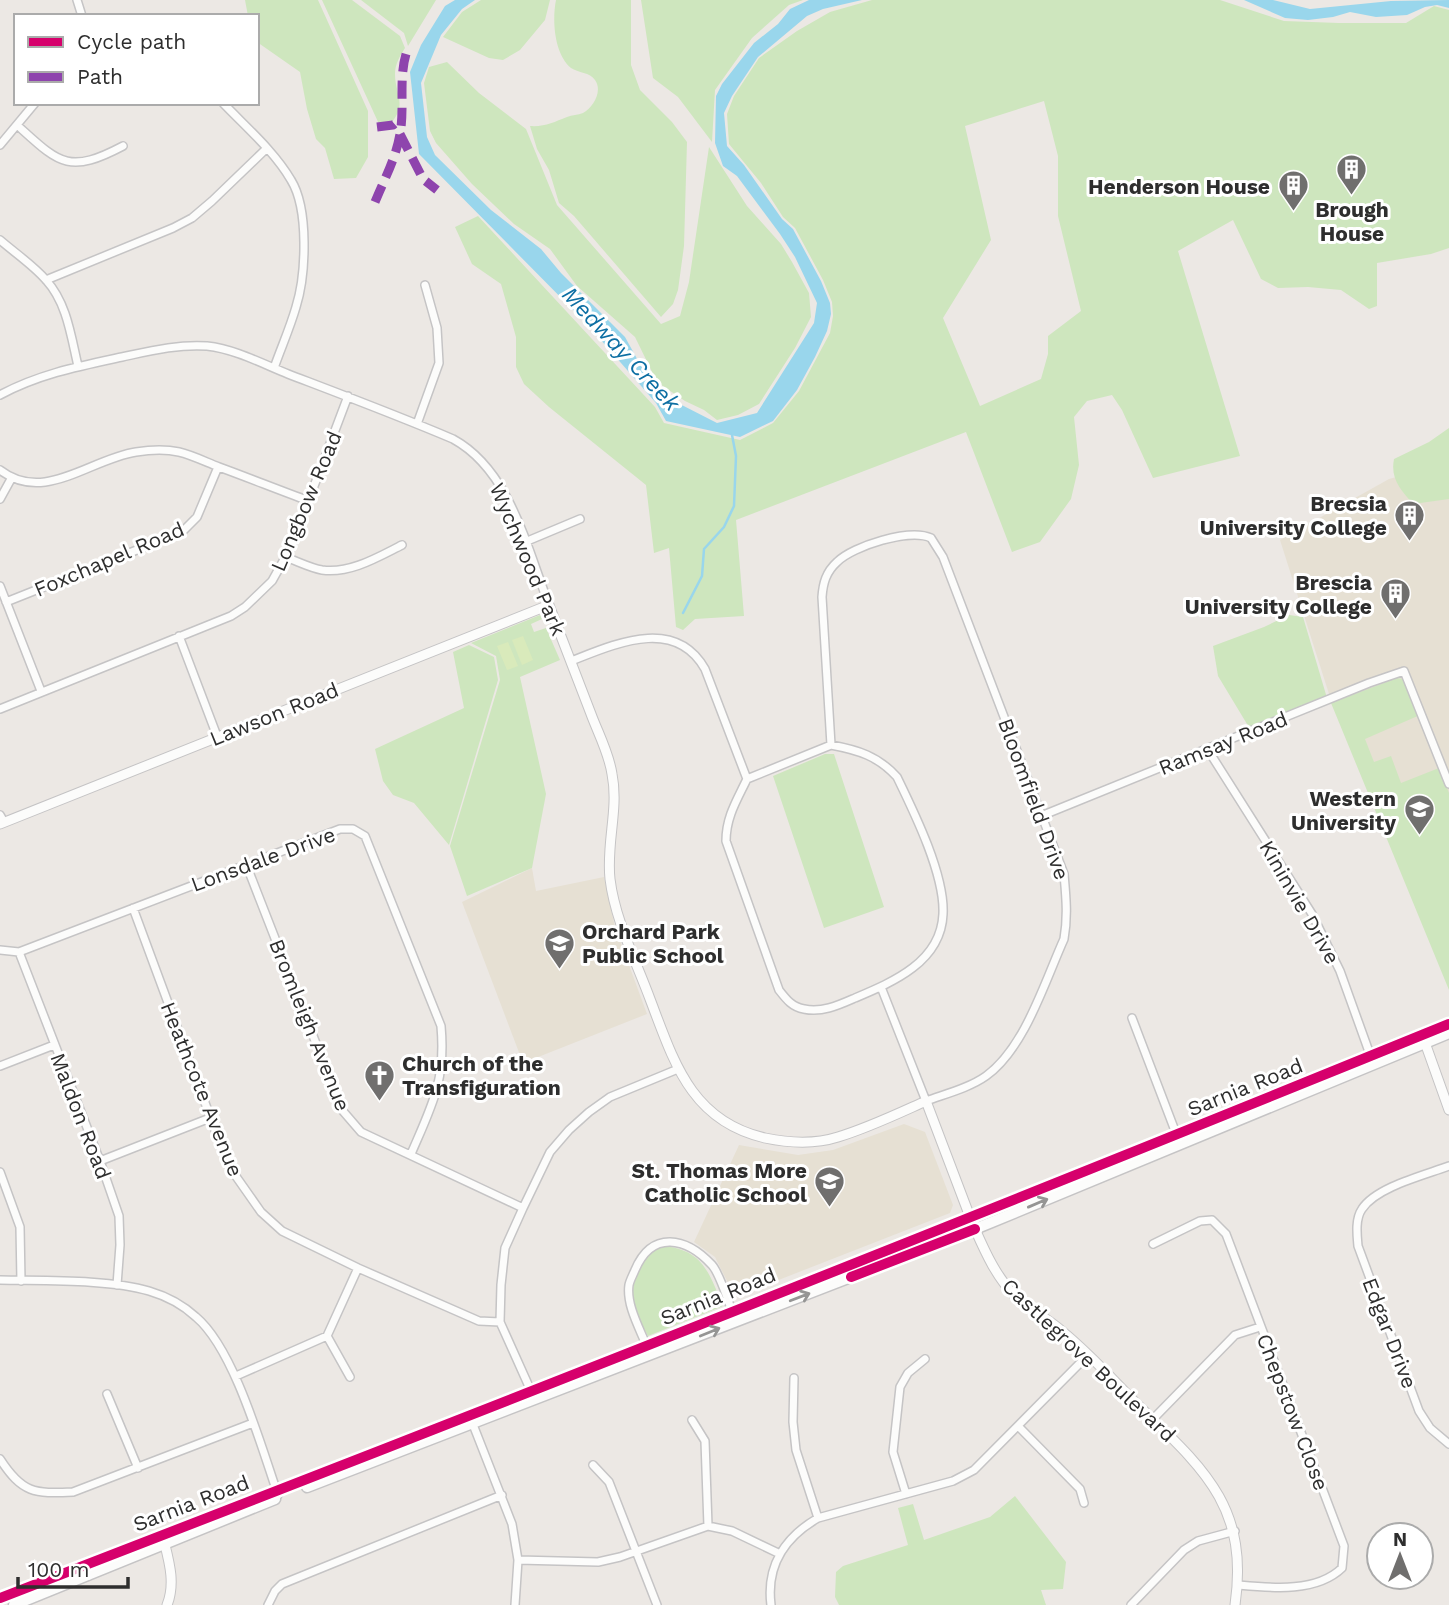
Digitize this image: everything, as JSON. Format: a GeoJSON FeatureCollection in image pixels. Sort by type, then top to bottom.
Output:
{"type":"FeatureCollection","features":[{"type":"Feature","properties":{"kind":"main road","name":"Sarnia Road"},"geometry":{"type":"LineString","coordinates":[[1424,1039],[1449,1024]]}},
{"type":"Feature","properties":{"kind":"main road","name":"Sarnia Road"},"geometry":{"type":"LineString","coordinates":[[0,1598],[471,1420],[734,1316],[970,1217],[1178,1139],[1424,1039],[1449,1033]]}},
{"type":"Feature","properties":{"kind":"main road","name":"Sarnia Road"},"geometry":{"type":"LineString","coordinates":[[734,1316],[975,1229],[1178,1139]]}},
{"type":"Feature","properties":{"kind":"main road","name":"Sarnia Road"},"geometry":{"type":"LineString","coordinates":[[471,1420],[531,1391],[649,1350]]}},
{"type":"Feature","properties":{"kind":"main road","name":"Sarnia Road"},"geometry":{"type":"LineString","coordinates":[[14,1605],[165,1545],[278,1494]]}},
{"type":"Feature","properties":{"kind":"street"},"geometry":{"type":"LineString","coordinates":[[0,145],[33,105]]}},
{"type":"Feature","properties":{"kind":"street"},"geometry":{"type":"LineString","coordinates":[[225,105],[292,181],[299,201],[303,224],[300,293],[274,368]]}},
{"type":"Feature","properties":{"kind":"street"},"geometry":{"type":"LineString","coordinates":[[17,125],[53,158],[67,162],[94,160],[123,146]]}},
{"type":"Feature","properties":{"kind":"street"},"geometry":{"type":"LineString","coordinates":[[46,280],[192,218],[266,149]]}},
{"type":"Feature","properties":{"kind":"street"},"geometry":{"type":"LineString","coordinates":[[0,240],[46,280],[67,316],[78,366]]}},
{"type":"Feature","properties":{"kind":"street"},"geometry":{"type":"LineString","coordinates":[[417,424],[439,362],[437,328],[425,285]]}},
{"type":"Feature","properties":{"kind":"street","name":"Wychwood Park"},"geometry":{"type":"LineString","coordinates":[[0,395],[22,383],[78,366],[165,348],[209,346],[240,355],[417,424],[465,445],[485,464],[509,503],[612,772],[615,802],[609,869],[614,898],[678,1069]]}},
{"type":"Feature","properties":{"kind":"street","name":"Longbow Road"},"geometry":{"type":"LineString","coordinates":[[0,709],[231,616],[246,607],[272,581],[285,557],[348,396]]}},
{"type":"Feature","properties":{"kind":"street"},"geometry":{"type":"LineString","coordinates":[[0,470],[11,478],[29,484],[41,483],[69,476],[115,457],[155,450],[179,452],[309,501]]}},
{"type":"Feature","properties":{"kind":"street","name":"Foxchapel Road"},"geometry":{"type":"LineString","coordinates":[[6,602],[182,531],[197,517],[218,467]]}},
{"type":"Feature","properties":{"kind":"street"},"geometry":{"type":"LineString","coordinates":[[0,499],[11,478]]}},
{"type":"Feature","properties":{"kind":"street"},"geometry":{"type":"LineString","coordinates":[[525,542],[580,519]]}},
{"type":"Feature","properties":{"kind":"street","name":"Bloomfield Drive"},"geometry":{"type":"LineString","coordinates":[[678,1069],[706,1108],[729,1126],[781,1142],[808,1143],[836,1138],[985,1077],[1009,1053],[1025,1027],[1063,939],[1068,911],[1064,874],[943,557],[931,538],[923,534],[896,537],[849,552],[830,570],[824,583],[822,597],[831,746]]}},
{"type":"Feature","properties":{"kind":"street"},"geometry":{"type":"LineString","coordinates":[[285,557],[319,569],[344,570],[371,561],[402,545]]}},
{"type":"Feature","properties":{"kind":"street"},"geometry":{"type":"LineString","coordinates":[[0,586],[41,691]]}},
{"type":"Feature","properties":{"kind":"street","name":"Lawson Road"},"geometry":{"type":"LineString","coordinates":[[1,820],[549,605]]}},
{"type":"Feature","properties":{"kind":"street"},"geometry":{"type":"LineString","coordinates":[[179,636],[217,736]]}},
{"type":"Feature","properties":{"kind":"street"},"geometry":{"type":"LineString","coordinates":[[570,661],[608,646],[639,639],[669,638],[686,647],[698,657],[705,669],[747,779]]}},
{"type":"Feature","properties":{"kind":"street","name":"Ramsay Road"},"geometry":{"type":"LineString","coordinates":[[1041,816],[1404,671],[1449,784]]}},
{"type":"Feature","properties":{"kind":"street"},"geometry":{"type":"LineString","coordinates":[[831,746],[869,755],[897,777],[941,887],[943,913],[937,939],[916,967],[881,987],[831,1008],[801,1009],[788,1002],[779,990],[726,841],[727,819],[747,779],[831,746]]}},
{"type":"Feature","properties":{"kind":"street","name":"Kininvie Drive"},"geometry":{"type":"LineString","coordinates":[[1208,750],[1312,914],[1340,971],[1372,1060]]}},
{"type":"Feature","properties":{"kind":"street","name":"Lonsdale Drive"},"geometry":{"type":"LineString","coordinates":[[0,950],[19,952],[340,829],[353,829],[365,836],[441,1026],[444,1052],[440,1083],[411,1154]]}},
{"type":"Feature","properties":{"kind":"street","name":"Bromleigh Avenue"},"geometry":{"type":"LineString","coordinates":[[246,864],[342,1110],[360,1132],[523,1208]]}},
{"type":"Feature","properties":{"kind":"street","name":"Heathcote Avenue"},"geometry":{"type":"LineString","coordinates":[[133,908],[209,1118],[229,1165],[261,1213],[282,1231],[358,1268],[479,1321],[500,1322]]}},
{"type":"Feature","properties":{"kind":"street","name":"Maldon Road"},"geometry":{"type":"LineString","coordinates":[[19,952],[119,1216],[117,1285]]}},
{"type":"Feature","properties":{"kind":"street"},"geometry":{"type":"LineString","coordinates":[[881,987],[975,1229]]}},
{"type":"Feature","properties":{"kind":"street"},"geometry":{"type":"LineString","coordinates":[[1132,1018],[1178,1139]]}},
{"type":"Feature","properties":{"kind":"street"},"geometry":{"type":"LineString","coordinates":[[1424,1039],[1449,1110]]}},
{"type":"Feature","properties":{"kind":"street"},"geometry":{"type":"LineString","coordinates":[[0,1066],[54,1045]]}},
{"type":"Feature","properties":{"kind":"street"},"geometry":{"type":"LineString","coordinates":[[531,1391],[500,1322],[500,1285],[505,1248],[523,1208],[550,1152],[589,1112],[610,1097],[678,1069]]}},
{"type":"Feature","properties":{"kind":"street"},"geometry":{"type":"LineString","coordinates":[[100,1161],[209,1118]]}},
{"type":"Feature","properties":{"kind":"street","name":"Edgar Drive"},"geometry":{"type":"LineString","coordinates":[[1449,1166],[1371,1198],[1360,1210],[1357,1227],[1358,1246],[1419,1411],[1430,1427],[1449,1444]]}},
{"type":"Feature","properties":{"kind":"street"},"geometry":{"type":"LineString","coordinates":[[0,1172],[20,1227],[21,1280]]}},
{"type":"Feature","properties":{"kind":"street","name":"Chepstow Close"},"geometry":{"type":"LineString","coordinates":[[1153,1244],[1200,1221],[1212,1220],[1226,1234],[1344,1546],[1342,1568],[1336,1574],[1311,1584],[1281,1588],[1238,1585]]}},
{"type":"Feature","properties":{"kind":"street","name":"Castlegrove Boulevard"},"geometry":{"type":"LineString","coordinates":[[975,1229],[990,1262],[1017,1298],[1063,1331],[1199,1464],[1222,1499],[1235,1531],[1239,1569],[1235,1605]]}},
{"type":"Feature","properties":{"kind":"street"},"geometry":{"type":"LineString","coordinates":[[649,1350],[630,1304],[629,1285],[640,1258],[653,1245],[663,1241],[688,1247],[713,1266],[734,1316]]}},
{"type":"Feature","properties":{"kind":"street"},"geometry":{"type":"LineString","coordinates":[[236,1376],[327,1336],[358,1268]]}},
{"type":"Feature","properties":{"kind":"street"},"geometry":{"type":"LineString","coordinates":[[0,1280],[117,1285],[149,1291],[175,1302],[197,1317],[216,1340],[236,1376],[278,1494]]}},
{"type":"Feature","properties":{"kind":"street"},"geometry":{"type":"LineString","coordinates":[[1153,1419],[1235,1335],[1260,1327]]}},
{"type":"Feature","properties":{"kind":"street"},"geometry":{"type":"LineString","coordinates":[[327,1336],[350,1377]]}},
{"type":"Feature","properties":{"kind":"street"},"geometry":{"type":"LineString","coordinates":[[771,1605],[770,1581],[778,1553],[802,1527],[818,1518],[953,1481],[974,1471],[1088,1355]]}},
{"type":"Feature","properties":{"kind":"street"},"geometry":{"type":"LineString","coordinates":[[906,1494],[893,1452],[900,1387],[908,1373],[925,1359]]}},
{"type":"Feature","properties":{"kind":"street"},"geometry":{"type":"LineString","coordinates":[[794,1378],[793,1422],[796,1450],[818,1518]]}},
{"type":"Feature","properties":{"kind":"street"},"geometry":{"type":"LineString","coordinates":[[107,1394],[138,1468]]}},
{"type":"Feature","properties":{"kind":"street"},"geometry":{"type":"LineString","coordinates":[[471,1420],[512,1524],[518,1560],[515,1605]]}},
{"type":"Feature","properties":{"kind":"street"},"geometry":{"type":"LineString","coordinates":[[692,1420],[705,1441],[708,1526]]}},
{"type":"Feature","properties":{"kind":"street"},"geometry":{"type":"LineString","coordinates":[[0,1459],[13,1480],[41,1494],[73,1492],[253,1423]]}},
{"type":"Feature","properties":{"kind":"street"},"geometry":{"type":"LineString","coordinates":[[1019,1427],[1080,1489],[1084,1503]]}},
{"type":"Feature","properties":{"kind":"street"},"geometry":{"type":"LineString","coordinates":[[593,1465],[609,1482],[657,1605]]}},
{"type":"Feature","properties":{"kind":"street"},"geometry":{"type":"LineString","coordinates":[[268,1605],[282,1584],[502,1495]]}},
{"type":"Feature","properties":{"kind":"street"},"geometry":{"type":"LineString","coordinates":[[518,1560],[598,1562],[708,1526],[732,1531],[778,1553]]}},
{"type":"Feature","properties":{"kind":"street"},"geometry":{"type":"LineString","coordinates":[[1131,1605],[1184,1550],[1198,1541],[1235,1531]]}},
{"type":"Feature","properties":{"kind":"street"},"geometry":{"type":"LineString","coordinates":[[165,1545],[171,1568],[167,1605]]}},
{"type":"Feature","properties":{"kind":"shaded area","name":"Western University"},"geometry":{"type":"Polygon","coordinates":[[[1449,463],[1449,980],[1329,694],[1280,540],[1389,479],[1449,463]]]}},
{"type":"Feature","properties":{"kind":"shaded area","name":"Orchard Park Public School"},"geometry":{"type":"Polygon","coordinates":[[[532,868],[536,891],[604,877],[615,927],[647,1014],[523,1063],[462,902],[532,868]]]}},
{"type":"Feature","properties":{"kind":"shaded area","name":"St. Thomas More Catholic School"},"geometry":{"type":"Polygon","coordinates":[[[904,1124],[925,1132],[953,1205],[950,1213],[735,1297],[715,1257],[694,1242],[739,1145],[798,1155],[833,1150],[904,1124]]]}},
{"type":"Feature","properties":{"kind":"green space"},"geometry":{"type":"Polygon","coordinates":[[[245,0],[318,0],[368,111],[368,157],[356,178],[334,179],[325,148],[316,139],[300,72],[259,43],[259,14],[248,14],[245,0]]]}},
{"type":"Feature","properties":{"kind":"green space"},"geometry":{"type":"Polygon","coordinates":[[[322,0],[352,0],[400,36],[405,48],[398,60],[395,81],[400,104],[392,122],[379,124],[322,0]]]}},
{"type":"Feature","properties":{"kind":"green space"},"geometry":{"type":"Polygon","coordinates":[[[361,0],[436,0],[408,46],[404,33],[361,0]]]}},
{"type":"Feature","properties":{"kind":"green space"},"geometry":{"type":"Polygon","coordinates":[[[481,0],[550,0],[545,20],[520,50],[503,60],[489,58],[443,37],[462,12],[481,0]]]}},
{"type":"Feature","properties":{"kind":"green space"},"geometry":{"type":"Polygon","coordinates":[[[556,0],[631,0],[631,65],[640,90],[672,122],[687,142],[684,246],[678,290],[673,304],[661,317],[574,216],[559,203],[549,170],[537,149],[530,126],[545,125],[587,111],[598,89],[593,77],[571,68],[561,54],[554,17],[556,0]]]}},
{"type":"Feature","properties":{"kind":"green space"},"geometry":{"type":"Polygon","coordinates":[[[641,0],[803,0],[789,5],[752,38],[715,90],[712,142],[678,97],[653,78],[641,0]]]}},
{"type":"Feature","properties":{"kind":"green space"},"geometry":{"type":"Polygon","coordinates":[[[872,0],[1220,0],[1284,21],[1406,23],[1434,6],[1449,10],[1449,248],[1431,254],[1377,263],[1377,306],[1369,309],[1341,290],[1278,288],[1261,279],[1233,220],[1178,251],[1240,456],[1153,478],[1122,410],[1112,395],[1087,401],[1074,417],[1079,465],[1071,499],[1040,542],[1012,552],[966,432],[736,520],[744,616],[695,619],[683,630],[676,627],[669,548],[654,553],[646,485],[524,384],[516,367],[516,337],[501,284],[472,264],[455,227],[478,216],[655,407],[664,423],[740,440],[773,423],[799,391],[830,333],[832,302],[795,228],[783,217],[761,183],[729,144],[727,114],[734,96],[759,58],[830,12],[872,0]],[[1044,101],[965,126],[991,240],[943,318],[980,406],[1041,379],[1048,354],[1048,336],[1081,311],[1058,216],[1058,156],[1044,101]]]}},
{"type":"Feature","properties":{"kind":"green space"},"geometry":{"type":"Polygon","coordinates":[[[447,62],[479,93],[526,129],[557,205],[661,324],[680,316],[689,282],[709,147],[747,206],[781,244],[809,293],[811,317],[795,348],[759,404],[738,415],[717,420],[657,382],[635,337],[577,286],[550,249],[514,224],[472,184],[436,143],[430,131],[424,83],[429,67],[447,62]]]}},
{"type":"Feature","properties":{"kind":"green space"},"geometry":{"type":"Polygon","coordinates":[[[1449,428],[1449,499],[1413,504],[1395,478],[1394,459],[1429,442],[1449,428]]]}},
{"type":"Feature","properties":{"kind":"green space"},"geometry":{"type":"Polygon","coordinates":[[[540,615],[542,619],[531,624],[534,632],[546,628],[560,660],[520,677],[546,794],[532,868],[467,896],[450,846],[500,680],[496,656],[471,643],[540,615]]]}},
{"type":"Feature","properties":{"kind":"green space"},"geometry":{"type":"Polygon","coordinates":[[[1289,615],[1303,617],[1327,698],[1250,729],[1218,676],[1213,646],[1289,615]]]}},
{"type":"Feature","properties":{"kind":"green space"},"geometry":{"type":"Polygon","coordinates":[[[523,636],[533,660],[522,665],[512,640],[523,636]]]}},
{"type":"Feature","properties":{"kind":"green space"},"geometry":{"type":"Polygon","coordinates":[[[508,642],[518,666],[507,670],[497,646],[508,642]]]}},
{"type":"Feature","properties":{"kind":"green space"},"geometry":{"type":"Polygon","coordinates":[[[469,645],[494,657],[498,680],[449,845],[414,803],[393,795],[383,781],[375,749],[464,708],[453,652],[469,645]]]}},
{"type":"Feature","properties":{"kind":"green space"},"geometry":{"type":"Polygon","coordinates":[[[1397,678],[1403,679],[1420,715],[1365,739],[1374,762],[1391,756],[1401,783],[1439,768],[1449,793],[1449,990],[1331,703],[1397,678]]]}},
{"type":"Feature","properties":{"kind":"green space"},"geometry":{"type":"Polygon","coordinates":[[[825,754],[834,754],[884,907],[824,928],[773,776],[825,754]]]}},
{"type":"Feature","properties":{"kind":"green space"},"geometry":{"type":"Polygon","coordinates":[[[662,1246],[676,1248],[696,1258],[708,1273],[723,1306],[648,1336],[635,1308],[634,1283],[650,1254],[662,1246]]]}},
{"type":"Feature","properties":{"kind":"green space"},"geometry":{"type":"Polygon","coordinates":[[[1015,1496],[1066,1562],[1063,1589],[1041,1590],[1046,1605],[839,1605],[835,1597],[836,1572],[843,1566],[908,1545],[898,1508],[913,1504],[924,1540],[990,1517],[1015,1496]]]}},
{"type":"Feature","properties":{"kind":"water","name":"Medway Creek"},"geometry":{"type":"Polygon","coordinates":[[[455,0],[475,0],[462,9],[441,35],[421,83],[427,137],[435,155],[491,210],[541,249],[561,273],[625,337],[641,366],[670,399],[717,423],[757,413],[814,323],[817,303],[795,257],[780,234],[737,176],[723,166],[715,143],[716,96],[722,84],[754,43],[778,24],[790,9],[809,0],[862,0],[823,9],[807,16],[758,57],[724,113],[727,146],[744,165],[782,219],[793,229],[830,303],[831,314],[827,331],[815,357],[797,390],[773,421],[740,437],[666,421],[656,403],[586,323],[419,154],[410,72],[421,45],[445,6],[455,0]]]}},
{"type":"Feature","properties":{"kind":"water"},"geometry":{"type":"Polygon","coordinates":[[[1244,0],[1273,0],[1310,9],[1391,1],[1449,0],[1449,8],[1437,5],[1407,15],[1376,17],[1350,12],[1308,20],[1285,18],[1244,0]]]}},
{"type":"Feature","properties":{"kind":"waterway"},"geometry":{"type":"LineString","coordinates":[[683,613],[702,576],[704,549],[724,527],[734,506],[736,456],[732,435]]}},
{"type":"Feature","properties":{"kind":"marked path"},"geometry":{"type":"LineString","coordinates":[[375,202],[398,143],[407,51]]}},
{"type":"Feature","properties":{"kind":"marked path"},"geometry":{"type":"LineString","coordinates":[[377,127],[393,125],[401,118]]}},
{"type":"Feature","properties":{"kind":"marked path"},"geometry":{"type":"LineString","coordinates":[[400,134],[423,179],[437,190]]}},
{"type":"Feature","properties":{"kind":"cycle path"},"geometry":{"type":"LineString","coordinates":[[0,1598],[726,1314],[1449,1024]]}},
{"type":"Feature","properties":{"kind":"cycle path"},"geometry":{"type":"LineString","coordinates":[[851,1277],[975,1229]]}},
{"type":"Feature","properties":{"kind":"place","name":"Brough House"},"geometry":{"type":"Point","coordinates":[1352,196]}},
{"type":"Feature","properties":{"kind":"place","name":"Henderson House"},"geometry":{"type":"Point","coordinates":[1293,213]}},
{"type":"Feature","properties":{"kind":"place","name":"Brecsia University College"},"geometry":{"type":"Point","coordinates":[1410,542]}},
{"type":"Feature","properties":{"kind":"place","name":"Brescia University College"},"geometry":{"type":"Point","coordinates":[1395,621]}},
{"type":"Feature","properties":{"kind":"place","name":"Western University"},"geometry":{"type":"Point","coordinates":[1419,837]}},
{"type":"Feature","properties":{"kind":"place","name":"Orchard Park Public School"},"geometry":{"type":"Point","coordinates":[559,970]}},
{"type":"Feature","properties":{"kind":"place","name":"Church of the Transfiguration"},"geometry":{"type":"Point","coordinates":[379,1102]}},
{"type":"Feature","properties":{"kind":"place","name":"St. Thomas More Catholic School"},"geometry":{"type":"Point","coordinates":[830,1209]}}]}
